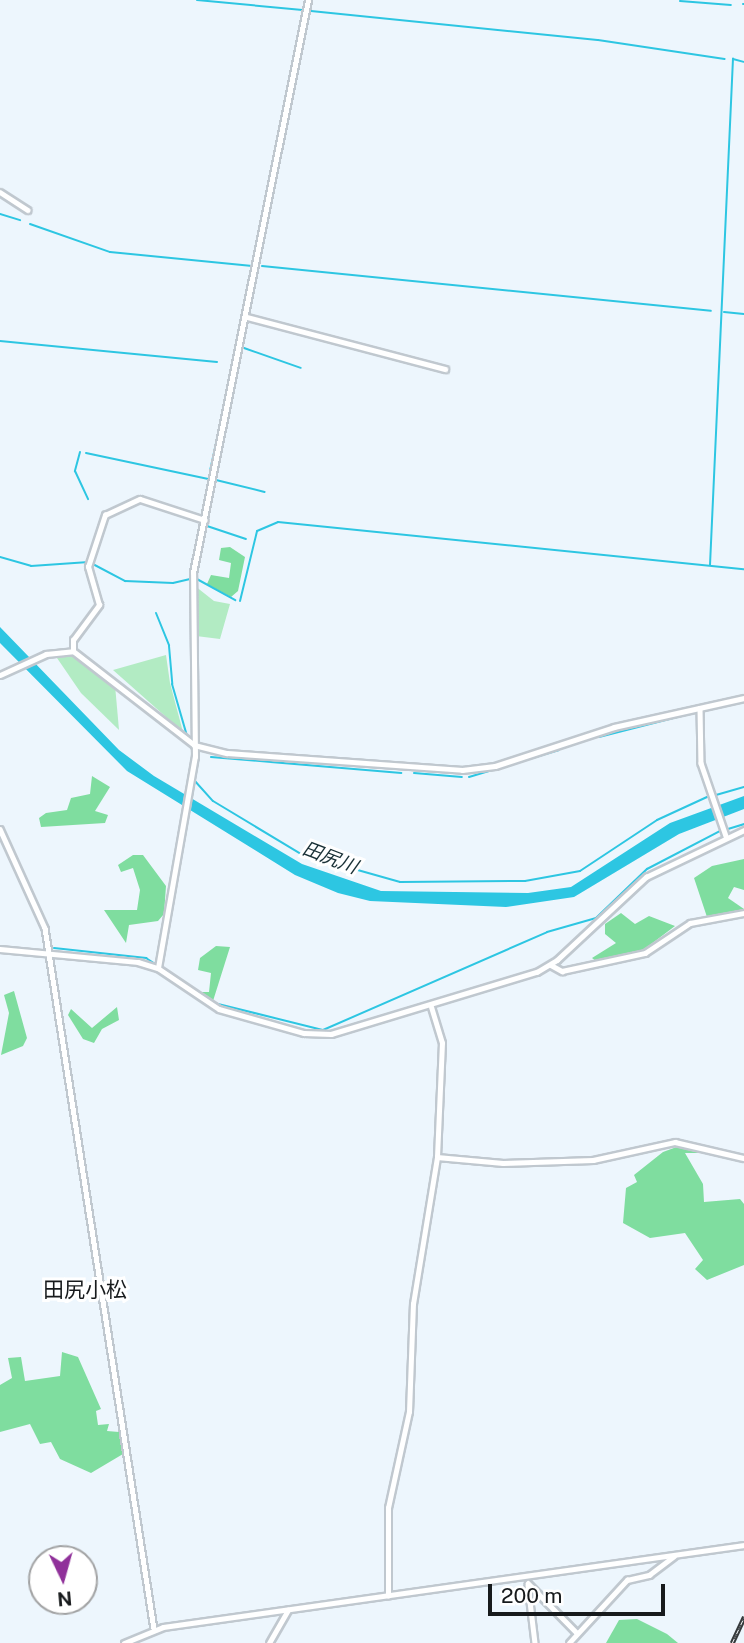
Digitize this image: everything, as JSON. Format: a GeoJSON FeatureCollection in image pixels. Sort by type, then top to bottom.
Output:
{"type":"FeatureCollection","features":[{"type":"Feature","properties":{"kind":"street"},"geometry":{"type":"LineString","coordinates":[[158,966],[194,745],[193,573],[247,317],[308,0]]}},
{"type":"Feature","properties":{"kind":"street"},"geometry":{"type":"LineString","coordinates":[[0,192],[28,210]]}},
{"type":"Feature","properties":{"kind":"street"},"geometry":{"type":"LineString","coordinates":[[247,317],[445,369]]}},
{"type":"Feature","properties":{"kind":"street"},"geometry":{"type":"LineString","coordinates":[[73,651],[74,640],[99,605],[88,567],[98,525],[126,502],[151,501],[205,520]]}},
{"type":"Feature","properties":{"kind":"street"},"geometry":{"type":"LineString","coordinates":[[0,675],[46,654],[73,651],[194,745],[227,753],[477,769],[699,706],[744,698]]}},
{"type":"Feature","properties":{"kind":"street"},"geometry":{"type":"LineString","coordinates":[[699,706],[701,763],[726,835]]}},
{"type":"Feature","properties":{"kind":"street"},"geometry":{"type":"LineString","coordinates":[[0,829],[45,928],[50,953],[154,1629]]}},
{"type":"Feature","properties":{"kind":"street"},"geometry":{"type":"LineString","coordinates":[[0,949],[158,966],[219,1009],[316,1035],[431,1008],[551,965],[646,877],[726,835],[744,830]]}},
{"type":"Feature","properties":{"kind":"street"},"geometry":{"type":"LineString","coordinates":[[551,965],[562,971],[645,953],[690,923],[744,913]]}},
{"type":"Feature","properties":{"kind":"street"},"geometry":{"type":"LineString","coordinates":[[388,1597],[388,1508],[409,1412],[413,1304],[437,1157],[442,1043],[431,1008]]}},
{"type":"Feature","properties":{"kind":"street"},"geometry":{"type":"LineString","coordinates":[[437,1157],[503,1163],[593,1160],[675,1142],[744,1158]]}},
{"type":"Feature","properties":{"kind":"street"},"geometry":{"type":"LineString","coordinates":[[124,1643],[154,1629],[527,1580],[744,1545]]}},
{"type":"Feature","properties":{"kind":"street"},"geometry":{"type":"LineString","coordinates":[[569,1643],[576,1632],[627,1580],[649,1575],[674,1556]]}},
{"type":"Feature","properties":{"kind":"street"},"geometry":{"type":"LineString","coordinates":[[527,1580],[576,1632]]}},
{"type":"Feature","properties":{"kind":"street"},"geometry":{"type":"LineString","coordinates":[[527,1580],[535,1643]]}},
{"type":"Feature","properties":{"kind":"street"},"geometry":{"type":"LineString","coordinates":[[269,1643],[288,1610]]}},
{"type":"Feature","properties":{"kind":"green space"},"geometry":{"type":"Polygon","coordinates":[[[230,547],[245,557],[238,591],[231,597],[207,584],[211,575],[229,578],[231,563],[219,560],[221,548],[230,547]]]}},
{"type":"Feature","properties":{"kind":"green space"},"geometry":{"type":"Polygon","coordinates":[[[195,586],[214,601],[230,604],[220,639],[196,636],[195,586]]]}},
{"type":"Feature","properties":{"kind":"green space"},"geometry":{"type":"Polygon","coordinates":[[[166,655],[170,683],[183,732],[113,670],[166,655]]]}},
{"type":"Feature","properties":{"kind":"green space"},"geometry":{"type":"Polygon","coordinates":[[[73,656],[115,685],[119,730],[81,693],[57,658],[73,656]]]}},
{"type":"Feature","properties":{"kind":"green space"},"geometry":{"type":"Polygon","coordinates":[[[92,776],[110,787],[95,811],[108,815],[105,823],[41,827],[39,818],[46,813],[67,810],[71,798],[90,794],[92,776]]]}},
{"type":"Feature","properties":{"kind":"green space"},"geometry":{"type":"Polygon","coordinates":[[[133,855],[143,855],[166,886],[164,914],[158,921],[129,925],[126,943],[104,910],[137,910],[140,890],[133,868],[121,872],[118,865],[133,855]]]}},
{"type":"Feature","properties":{"kind":"green space"},"geometry":{"type":"Polygon","coordinates":[[[744,859],[744,890],[734,887],[728,898],[744,909],[707,917],[694,878],[712,866],[744,859]]]}},
{"type":"Feature","properties":{"kind":"green space"},"geometry":{"type":"Polygon","coordinates":[[[621,913],[635,924],[649,916],[675,926],[642,951],[596,961],[592,958],[616,943],[605,934],[605,924],[621,913]]]}},
{"type":"Feature","properties":{"kind":"green space"},"geometry":{"type":"Polygon","coordinates":[[[216,946],[230,947],[213,1001],[198,992],[209,992],[211,973],[198,970],[200,958],[216,946]]]}},
{"type":"Feature","properties":{"kind":"green space"},"geometry":{"type":"Polygon","coordinates":[[[14,991],[27,1038],[23,1046],[1,1055],[9,1013],[4,995],[14,991]]]}},
{"type":"Feature","properties":{"kind":"green space"},"geometry":{"type":"Polygon","coordinates":[[[117,1007],[119,1020],[102,1029],[94,1043],[83,1039],[68,1015],[71,1009],[92,1028],[117,1007]]]}},
{"type":"Feature","properties":{"kind":"green space"},"geometry":{"type":"Polygon","coordinates":[[[682,1145],[715,1153],[685,1153],[703,1184],[704,1202],[740,1199],[744,1204],[744,1265],[707,1280],[695,1269],[703,1260],[685,1233],[650,1238],[623,1223],[626,1188],[637,1182],[634,1175],[663,1152],[682,1145]]]}},
{"type":"Feature","properties":{"kind":"green space"},"geometry":{"type":"Polygon","coordinates":[[[62,1352],[78,1357],[101,1409],[96,1411],[98,1425],[109,1424],[107,1431],[119,1432],[123,1454],[91,1473],[60,1459],[51,1442],[40,1444],[30,1424],[0,1432],[0,1385],[12,1378],[8,1358],[21,1357],[25,1381],[60,1376],[62,1352]]]}},
{"type":"Feature","properties":{"kind":"green space"},"geometry":{"type":"Polygon","coordinates":[[[637,1619],[667,1634],[678,1643],[606,1643],[619,1620],[637,1619]]]}},
{"type":"Feature","properties":{"kind":"water"},"geometry":{"type":"Polygon","coordinates":[[[0,627],[119,750],[154,776],[302,864],[381,891],[528,893],[571,887],[670,823],[744,796],[744,809],[679,834],[574,897],[506,907],[370,901],[338,893],[295,875],[127,771],[0,643],[0,627]]]}},
{"type":"Feature","properties":{"kind":"waterway"},"geometry":{"type":"LineString","coordinates":[[197,0],[303,10]]}},
{"type":"Feature","properties":{"kind":"waterway"},"geometry":{"type":"LineString","coordinates":[[680,1],[731,5]]}},
{"type":"Feature","properties":{"kind":"waterway"},"geometry":{"type":"LineString","coordinates":[[311,11],[598,40],[725,59]]}},
{"type":"Feature","properties":{"kind":"waterway"},"geometry":{"type":"LineString","coordinates":[[710,565],[733,59],[744,62]]}},
{"type":"Feature","properties":{"kind":"waterway"},"geometry":{"type":"LineString","coordinates":[[0,214],[20,220]]}},
{"type":"Feature","properties":{"kind":"waterway"},"geometry":{"type":"LineString","coordinates":[[30,224],[110,252],[252,266]]}},
{"type":"Feature","properties":{"kind":"waterway"},"geometry":{"type":"LineString","coordinates":[[262,266],[711,311]]}},
{"type":"Feature","properties":{"kind":"waterway"},"geometry":{"type":"LineString","coordinates":[[724,312],[744,314]]}},
{"type":"Feature","properties":{"kind":"waterway"},"geometry":{"type":"LineString","coordinates":[[0,341],[217,362]]}},
{"type":"Feature","properties":{"kind":"waterway"},"geometry":{"type":"LineString","coordinates":[[244,348],[301,368]]}},
{"type":"Feature","properties":{"kind":"waterway"},"geometry":{"type":"LineString","coordinates":[[210,471],[232,369]]}},
{"type":"Feature","properties":{"kind":"waterway"},"geometry":{"type":"LineString","coordinates":[[80,452],[75,471],[88,499]]}},
{"type":"Feature","properties":{"kind":"waterway"},"geometry":{"type":"LineString","coordinates":[[86,453],[208,479]]}},
{"type":"Feature","properties":{"kind":"waterway"},"geometry":{"type":"LineString","coordinates":[[216,480],[265,492]]}},
{"type":"Feature","properties":{"kind":"waterway"},"geometry":{"type":"LineString","coordinates":[[240,601],[257,531],[278,522],[744,569]]}},
{"type":"Feature","properties":{"kind":"waterway"},"geometry":{"type":"LineString","coordinates":[[207,526],[246,539]]}},
{"type":"Feature","properties":{"kind":"waterway"},"geometry":{"type":"LineString","coordinates":[[0,557],[31,566],[89,562],[125,581],[173,583],[195,578],[235,600]]}},
{"type":"Feature","properties":{"kind":"waterway"},"geometry":{"type":"LineString","coordinates":[[156,613],[169,646],[172,684],[187,736]]}},
{"type":"Feature","properties":{"kind":"waterway"},"geometry":{"type":"LineString","coordinates":[[599,737],[693,713]]}},
{"type":"Feature","properties":{"kind":"waterway"},"geometry":{"type":"LineString","coordinates":[[469,777],[559,750]]}},
{"type":"Feature","properties":{"kind":"waterway"},"geometry":{"type":"LineString","coordinates":[[211,757],[401,773]]}},
{"type":"Feature","properties":{"kind":"waterway"},"geometry":{"type":"LineString","coordinates":[[414,773],[462,777]]}},
{"type":"Feature","properties":{"kind":"waterway","name":"田尻川"},"geometry":{"type":"LineString","coordinates":[[194,780],[213,801],[301,854],[400,882],[525,881],[580,871],[657,820],[707,797]]}},
{"type":"Feature","properties":{"kind":"waterway"},"geometry":{"type":"LineString","coordinates":[[716,795],[744,787]]}},
{"type":"Feature","properties":{"kind":"waterway"},"geometry":{"type":"LineString","coordinates":[[728,829],[744,824]]}},
{"type":"Feature","properties":{"kind":"waterway"},"geometry":{"type":"LineString","coordinates":[[214,1003],[323,1030],[547,932],[596,918],[647,869],[720,831]]}},
{"type":"Feature","properties":{"kind":"waterway"},"geometry":{"type":"LineString","coordinates":[[54,948],[146,958],[174,976]]}},
{"type":"Feature","properties":{"kind":"railway"},"geometry":{"type":"LineString","coordinates":[[732,1643],[744,1617]]}},
{"type":"Feature","properties":{"kind":"district","name":"田尻小松"},"geometry":{"type":"Point","coordinates":[85,1290]}}]}
